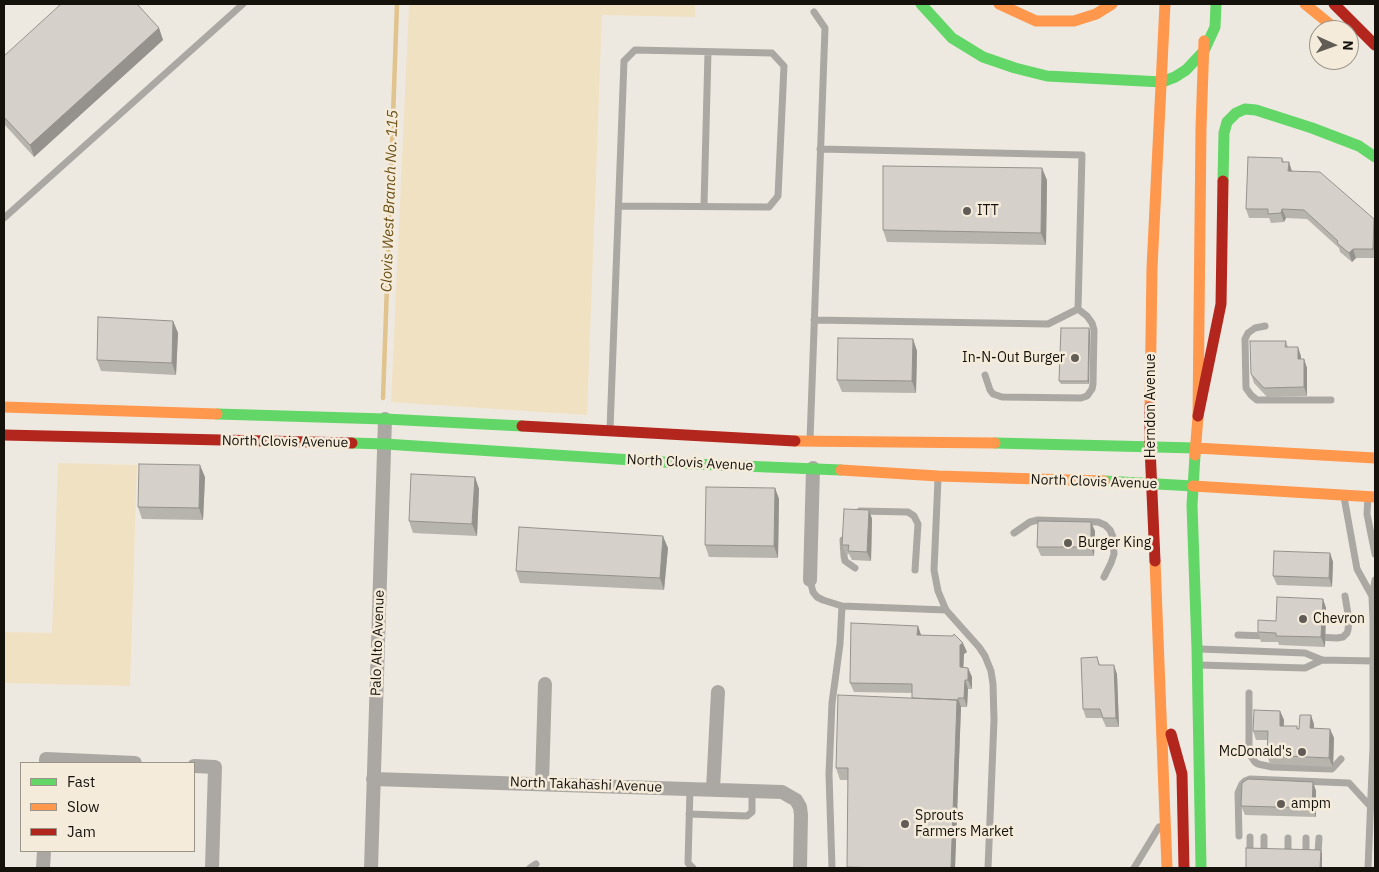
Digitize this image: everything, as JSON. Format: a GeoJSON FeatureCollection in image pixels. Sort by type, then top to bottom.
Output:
{"type":"FeatureCollection","features":[{"type":"Feature","properties":{"kind":"main road"},"geometry":{"type":"LineString","coordinates":[[921,4],[952,38],[983,57],[1007,65],[1047,76],[1088,80],[1162,82],[1186,70],[1204,51],[1215,26],[1216,4]]}},
{"type":"Feature","properties":{"kind":"main road"},"geometry":{"type":"LineString","coordinates":[[999,4],[1036,21],[1074,21],[1096,14],[1112,4]]}},
{"type":"Feature","properties":{"kind":"main road","name":"Herndon Avenue"},"geometry":{"type":"LineString","coordinates":[[1166,4],[1152,268],[1150,447],[1167,868]]}},
{"type":"Feature","properties":{"kind":"main road"},"geometry":{"type":"LineString","coordinates":[[1201,868],[1192,505],[1198,416],[1201,128],[1205,4]]}},
{"type":"Feature","properties":{"kind":"main road"},"geometry":{"type":"LineString","coordinates":[[1305,4],[1325,20]]}},
{"type":"Feature","properties":{"kind":"main road"},"geometry":{"type":"LineString","coordinates":[[1334,4],[1375,45]]}},
{"type":"Feature","properties":{"kind":"main road"},"geometry":{"type":"LineString","coordinates":[[1198,416],[1221,304],[1223,147],[1227,122],[1236,113],[1245,109],[1256,110],[1359,146],[1375,157]]}},
{"type":"Feature","properties":{"kind":"main road","name":"North Clovis Avenue"},"geometry":{"type":"LineString","coordinates":[[4,407],[385,419],[810,442],[976,443],[1196,448],[1375,458]]}},
{"type":"Feature","properties":{"kind":"main road","name":"North Clovis Avenue"},"geometry":{"type":"LineString","coordinates":[[4,435],[385,444],[694,464],[816,463],[938,476],[1152,483],[1344,496],[1373,496]]}},
{"type":"Feature","properties":{"kind":"main road"},"geometry":{"type":"LineString","coordinates":[[918,453],[976,443]]}},
{"type":"Feature","properties":{"kind":"main road"},"geometry":{"type":"LineString","coordinates":[[1160,690],[1182,774],[1184,868]]}},
{"type":"Feature","properties":{"kind":"street","name":"Palo Alto Avenue"},"geometry":{"type":"LineString","coordinates":[[371,868],[385,419]]}},
{"type":"Feature","properties":{"kind":"street"},"geometry":{"type":"LineString","coordinates":[[810,580],[816,463]]}},
{"type":"Feature","properties":{"kind":"street"},"geometry":{"type":"LineString","coordinates":[[542,783],[545,684]]}},
{"type":"Feature","properties":{"kind":"street"},"geometry":{"type":"LineString","coordinates":[[714,789],[718,692]]}},
{"type":"Feature","properties":{"kind":"street"},"geometry":{"type":"LineString","coordinates":[[46,761],[90,762]]}},
{"type":"Feature","properties":{"kind":"street"},"geometry":{"type":"LineString","coordinates":[[195,766],[215,767],[212,868]]}},
{"type":"Feature","properties":{"kind":"street","name":"North Takahashi Avenue"},"geometry":{"type":"LineString","coordinates":[[374,779],[782,792],[796,800],[800,807],[800,868]]}},
{"type":"Feature","properties":{"kind":"street"},"geometry":{"type":"LineString","coordinates":[[43,868],[44,852]]}},
{"type":"Feature","properties":{"kind":"lane"},"geometry":{"type":"LineString","coordinates":[[4,218],[243,4]]}},
{"type":"Feature","properties":{"kind":"lane"},"geometry":{"type":"LineString","coordinates":[[810,442],[825,28],[814,12]]}},
{"type":"Feature","properties":{"kind":"lane"},"geometry":{"type":"LineString","coordinates":[[610,432],[624,61],[635,50],[772,53],[784,66],[778,196],[769,207],[619,206]]}},
{"type":"Feature","properties":{"kind":"lane"},"geometry":{"type":"LineString","coordinates":[[704,206],[708,52]]}},
{"type":"Feature","properties":{"kind":"lane"},"geometry":{"type":"LineString","coordinates":[[820,149],[1082,155],[1078,309]]}},
{"type":"Feature","properties":{"kind":"lane"},"geometry":{"type":"LineString","coordinates":[[814,320],[1048,324],[1078,309]]}},
{"type":"Feature","properties":{"kind":"lane"},"geometry":{"type":"LineString","coordinates":[[985,375],[993,394],[1002,397],[1081,398],[1087,396],[1093,384],[1094,330],[1087,316],[1078,309]]}},
{"type":"Feature","properties":{"kind":"lane"},"geometry":{"type":"LineString","coordinates":[[1265,326],[1255,328],[1245,338],[1246,388],[1251,395],[1257,400],[1331,400]]}},
{"type":"Feature","properties":{"kind":"lane"},"geometry":{"type":"LineString","coordinates":[[938,476],[934,570],[938,591],[946,610],[989,663],[994,684],[988,868]]}},
{"type":"Feature","properties":{"kind":"lane"},"geometry":{"type":"LineString","coordinates":[[1344,496],[1357,569],[1372,597]]}},
{"type":"Feature","properties":{"kind":"lane"},"geometry":{"type":"LineString","coordinates":[[1373,496],[1367,514],[1375,554]]}},
{"type":"Feature","properties":{"kind":"lane"},"geometry":{"type":"LineString","coordinates":[[854,511],[908,512],[914,516],[918,524],[915,570]]}},
{"type":"Feature","properties":{"kind":"lane"},"geometry":{"type":"LineString","coordinates":[[1014,533],[1024,525],[1038,520],[1098,522],[1105,524],[1114,537],[1114,554],[1104,577]]}},
{"type":"Feature","properties":{"kind":"lane"},"geometry":{"type":"LineString","coordinates":[[844,534],[844,556],[849,564],[855,568]]}},
{"type":"Feature","properties":{"kind":"lane"},"geometry":{"type":"LineString","coordinates":[[810,580],[813,592],[818,597],[842,606],[946,610]]}},
{"type":"Feature","properties":{"kind":"lane"},"geometry":{"type":"LineString","coordinates":[[1368,868],[1373,747],[1374,661],[1372,597],[1375,580]]}},
{"type":"Feature","properties":{"kind":"lane"},"geometry":{"type":"LineString","coordinates":[[1307,637],[1337,638],[1343,637],[1347,633],[1349,620],[1345,596]]}},
{"type":"Feature","properties":{"kind":"lane"},"geometry":{"type":"LineString","coordinates":[[832,868],[829,774],[832,703],[840,644],[842,606]]}},
{"type":"Feature","properties":{"kind":"lane"},"geometry":{"type":"LineString","coordinates":[[1238,635],[1278,636]]}},
{"type":"Feature","properties":{"kind":"lane"},"geometry":{"type":"LineString","coordinates":[[1197,648],[1306,652],[1322,660],[1374,661]]}},
{"type":"Feature","properties":{"kind":"lane"},"geometry":{"type":"LineString","coordinates":[[1197,665],[1305,668],[1322,660]]}},
{"type":"Feature","properties":{"kind":"lane"},"geometry":{"type":"LineString","coordinates":[[1249,693],[1249,751],[1252,759],[1258,764],[1272,767],[1332,769],[1341,759]]}},
{"type":"Feature","properties":{"kind":"lane"},"geometry":{"type":"LineString","coordinates":[[1240,836],[1238,793],[1242,784],[1250,779],[1348,783],[1370,806]]}},
{"type":"Feature","properties":{"kind":"lane"},"geometry":{"type":"LineString","coordinates":[[690,789],[688,863],[692,868]]}},
{"type":"Feature","properties":{"kind":"lane"},"geometry":{"type":"LineString","coordinates":[[689,814],[748,816],[752,812],[752,790]]}},
{"type":"Feature","properties":{"kind":"lane"},"geometry":{"type":"LineString","coordinates":[[1134,868],[1166,816]]}},
{"type":"Feature","properties":{"kind":"lane"},"geometry":{"type":"LineString","coordinates":[[1250,837],[1250,851]]}},
{"type":"Feature","properties":{"kind":"lane"},"geometry":{"type":"LineString","coordinates":[[1264,837],[1264,851]]}},
{"type":"Feature","properties":{"kind":"lane"},"geometry":{"type":"LineString","coordinates":[[1288,838],[1288,852]]}},
{"type":"Feature","properties":{"kind":"lane"},"geometry":{"type":"LineString","coordinates":[[1306,838],[1306,852]]}},
{"type":"Feature","properties":{"kind":"lane"},"geometry":{"type":"LineString","coordinates":[[1318,838],[1318,853]]}},
{"type":"Feature","properties":{"kind":"shaded area"},"geometry":{"type":"Polygon","coordinates":[[[409,4],[695,4],[695,17],[602,15],[587,415],[391,402],[409,4]]]}},
{"type":"Feature","properties":{"kind":"shaded area"},"geometry":{"type":"Polygon","coordinates":[[[58,463],[137,465],[130,686],[4,683],[4,632],[52,633],[58,463]]]}},
{"type":"Feature","properties":{"kind":"building"},"geometry":{"type":"Polygon","coordinates":[[[61,4],[137,4],[159,28],[30,145],[4,117],[4,56],[61,4]]]}},
{"type":"Feature","properties":{"kind":"building"},"geometry":{"type":"Polygon","coordinates":[[[1248,157],[1282,158],[1282,162],[1289,162],[1288,171],[1320,172],[1374,219],[1373,249],[1353,249],[1349,253],[1304,210],[1282,209],[1281,213],[1268,214],[1268,209],[1246,209],[1248,157]]]}},
{"type":"Feature","properties":{"kind":"building","name":"ITT"},"geometry":{"type":"Polygon","coordinates":[[[883,166],[1042,168],[1041,233],[883,230],[883,166]]]}},
{"type":"Feature","properties":{"kind":"building"},"geometry":{"type":"Polygon","coordinates":[[[98,317],[173,321],[172,363],[97,360],[98,317]]]}},
{"type":"Feature","properties":{"kind":"building","name":"In-N-Out Burger"},"geometry":{"type":"Polygon","coordinates":[[[1061,328],[1089,328],[1088,381],[1059,381],[1061,328]]]}},
{"type":"Feature","properties":{"kind":"building"},"geometry":{"type":"Polygon","coordinates":[[[838,338],[913,339],[912,381],[837,380],[838,338]]]}},
{"type":"Feature","properties":{"kind":"building"},"geometry":{"type":"Polygon","coordinates":[[[1250,341],[1286,341],[1285,347],[1298,347],[1298,359],[1304,359],[1304,387],[1264,388],[1251,374],[1250,341]]]}},
{"type":"Feature","properties":{"kind":"building"},"geometry":{"type":"Polygon","coordinates":[[[139,464],[200,465],[199,508],[138,507],[139,464]]]}},
{"type":"Feature","properties":{"kind":"building"},"geometry":{"type":"Polygon","coordinates":[[[411,474],[475,477],[472,524],[409,521],[411,474]]]}},
{"type":"Feature","properties":{"kind":"building"},"geometry":{"type":"Polygon","coordinates":[[[706,487],[775,488],[774,546],[705,545],[706,487]]]}},
{"type":"Feature","properties":{"kind":"building"},"geometry":{"type":"Polygon","coordinates":[[[844,509],[869,510],[867,552],[848,551],[849,545],[842,545],[844,509]]]}},
{"type":"Feature","properties":{"kind":"building","name":"Burger King"},"geometry":{"type":"Polygon","coordinates":[[[1038,521],[1091,522],[1091,547],[1037,547],[1038,521]]]}},
{"type":"Feature","properties":{"kind":"building"},"geometry":{"type":"Polygon","coordinates":[[[519,527],[663,536],[660,578],[516,571],[519,527]]]}},
{"type":"Feature","properties":{"kind":"building"},"geometry":{"type":"Polygon","coordinates":[[[1274,551],[1330,553],[1329,578],[1273,576],[1274,551]]]}},
{"type":"Feature","properties":{"kind":"building","name":"Chevron"},"geometry":{"type":"Polygon","coordinates":[[[1277,597],[1323,599],[1321,637],[1276,636],[1276,633],[1258,632],[1258,620],[1276,621],[1277,597]]]}},
{"type":"Feature","properties":{"kind":"building"},"geometry":{"type":"Polygon","coordinates":[[[851,623],[918,626],[917,635],[953,636],[954,634],[963,643],[960,645],[960,667],[968,668],[968,680],[965,680],[964,698],[958,698],[958,703],[957,700],[912,698],[912,684],[850,683],[851,623]]]}},
{"type":"Feature","properties":{"kind":"building"},"geometry":{"type":"Polygon","coordinates":[[[1097,657],[1099,665],[1114,665],[1116,718],[1103,718],[1100,709],[1083,709],[1081,658],[1097,657]]]}},
{"type":"Feature","properties":{"kind":"building","name":"Sprouts Farmers Market"},"geometry":{"type":"Polygon","coordinates":[[[838,695],[957,700],[951,868],[847,867],[848,768],[836,768],[838,695]]]}},
{"type":"Feature","properties":{"kind":"building","name":"McDonald's"},"geometry":{"type":"Polygon","coordinates":[[[1254,710],[1280,711],[1280,726],[1297,726],[1297,729],[1299,729],[1300,715],[1311,715],[1310,728],[1330,729],[1329,758],[1267,755],[1268,731],[1253,731],[1254,710]]]}},
{"type":"Feature","properties":{"kind":"building","name":"ampm"},"geometry":{"type":"Polygon","coordinates":[[[1248,779],[1313,782],[1312,808],[1241,806],[1242,783],[1248,779]]]}},
{"type":"Feature","properties":{"kind":"building"},"geometry":{"type":"Polygon","coordinates":[[[1246,848],[1321,850],[1320,868],[1246,868],[1246,848]]]}},
{"type":"Feature","properties":{"kind":"waterway","name":"Clovis West Branch No. 115"},"geometry":{"type":"LineString","coordinates":[[383,398],[397,4]]}},
{"type":"Feature","properties":{"kind":"traffic: fast"},"geometry":{"type":"LineString","coordinates":[[921,4],[952,38],[983,57],[1015,68],[1047,76],[1162,82],[1186,70],[1204,51],[1215,27],[1216,4]]}},
{"type":"Feature","properties":{"kind":"traffic: fast"},"geometry":{"type":"LineString","coordinates":[[1223,181],[1224,133],[1227,122],[1236,113],[1245,109],[1256,110],[1312,128],[1359,146],[1375,157]]}},
{"type":"Feature","properties":{"kind":"traffic: fast"},"geometry":{"type":"LineString","coordinates":[[217,414],[385,419],[522,426]]}},
{"type":"Feature","properties":{"kind":"traffic: fast"},"geometry":{"type":"LineString","coordinates":[[352,443],[694,464],[841,470]]}},
{"type":"Feature","properties":{"kind":"traffic: fast"},"geometry":{"type":"LineString","coordinates":[[995,443],[1196,448]]}},
{"type":"Feature","properties":{"kind":"traffic: fast"},"geometry":{"type":"LineString","coordinates":[[1195,455],[1192,505],[1201,868]]}},
{"type":"Feature","properties":{"kind":"traffic: fast"},"geometry":{"type":"LineString","coordinates":[[1104,481],[1193,486]]}},
{"type":"Feature","properties":{"kind":"traffic: slow"},"geometry":{"type":"LineString","coordinates":[[999,4],[1036,21],[1074,21],[1096,14],[1112,4]]}},
{"type":"Feature","properties":{"kind":"traffic: slow"},"geometry":{"type":"LineString","coordinates":[[1150,407],[1152,268],[1165,4]]}},
{"type":"Feature","properties":{"kind":"traffic: slow"},"geometry":{"type":"LineString","coordinates":[[1305,4],[1325,20]]}},
{"type":"Feature","properties":{"kind":"traffic: slow"},"geometry":{"type":"LineString","coordinates":[[1195,455],[1198,416],[1201,128],[1204,41]]}},
{"type":"Feature","properties":{"kind":"traffic: slow"},"geometry":{"type":"LineString","coordinates":[[4,407],[217,414]]}},
{"type":"Feature","properties":{"kind":"traffic: slow"},"geometry":{"type":"LineString","coordinates":[[795,441],[995,443]]}},
{"type":"Feature","properties":{"kind":"traffic: slow"},"geometry":{"type":"LineString","coordinates":[[1196,448],[1375,458]]}},
{"type":"Feature","properties":{"kind":"traffic: slow"},"geometry":{"type":"LineString","coordinates":[[841,470],[938,476],[1104,481]]}},
{"type":"Feature","properties":{"kind":"traffic: slow"},"geometry":{"type":"LineString","coordinates":[[1193,486],[1375,497]]}},
{"type":"Feature","properties":{"kind":"traffic: slow"},"geometry":{"type":"LineString","coordinates":[[1155,561],[1167,868]]}},
{"type":"Feature","properties":{"kind":"traffic: jam"},"geometry":{"type":"LineString","coordinates":[[1334,4],[1375,45]]}},
{"type":"Feature","properties":{"kind":"traffic: jam"},"geometry":{"type":"LineString","coordinates":[[1198,416],[1221,304],[1223,181]]}},
{"type":"Feature","properties":{"kind":"traffic: jam"},"geometry":{"type":"LineString","coordinates":[[1150,407],[1155,561]]}},
{"type":"Feature","properties":{"kind":"traffic: jam"},"geometry":{"type":"LineString","coordinates":[[522,426],[795,441]]}},
{"type":"Feature","properties":{"kind":"traffic: jam"},"geometry":{"type":"LineString","coordinates":[[4,435],[352,443]]}},
{"type":"Feature","properties":{"kind":"traffic: jam"},"geometry":{"type":"LineString","coordinates":[[1171,734],[1182,774],[1184,868]]}},
{"type":"Feature","properties":{"kind":"place","name":"ITT"},"geometry":{"type":"Point","coordinates":[967,211]}},
{"type":"Feature","properties":{"kind":"place","name":"In-N-Out Burger"},"geometry":{"type":"Point","coordinates":[1075,358]}},
{"type":"Feature","properties":{"kind":"place","name":"Burger King"},"geometry":{"type":"Point","coordinates":[1068,543]}},
{"type":"Feature","properties":{"kind":"place","name":"Chevron"},"geometry":{"type":"Point","coordinates":[1303,619]}},
{"type":"Feature","properties":{"kind":"place","name":"McDonald's"},"geometry":{"type":"Point","coordinates":[1302,752]}},
{"type":"Feature","properties":{"kind":"place","name":"ampm"},"geometry":{"type":"Point","coordinates":[1281,804]}},
{"type":"Feature","properties":{"kind":"place","name":"Sprouts Farmers Market"},"geometry":{"type":"Point","coordinates":[905,824]}}]}
